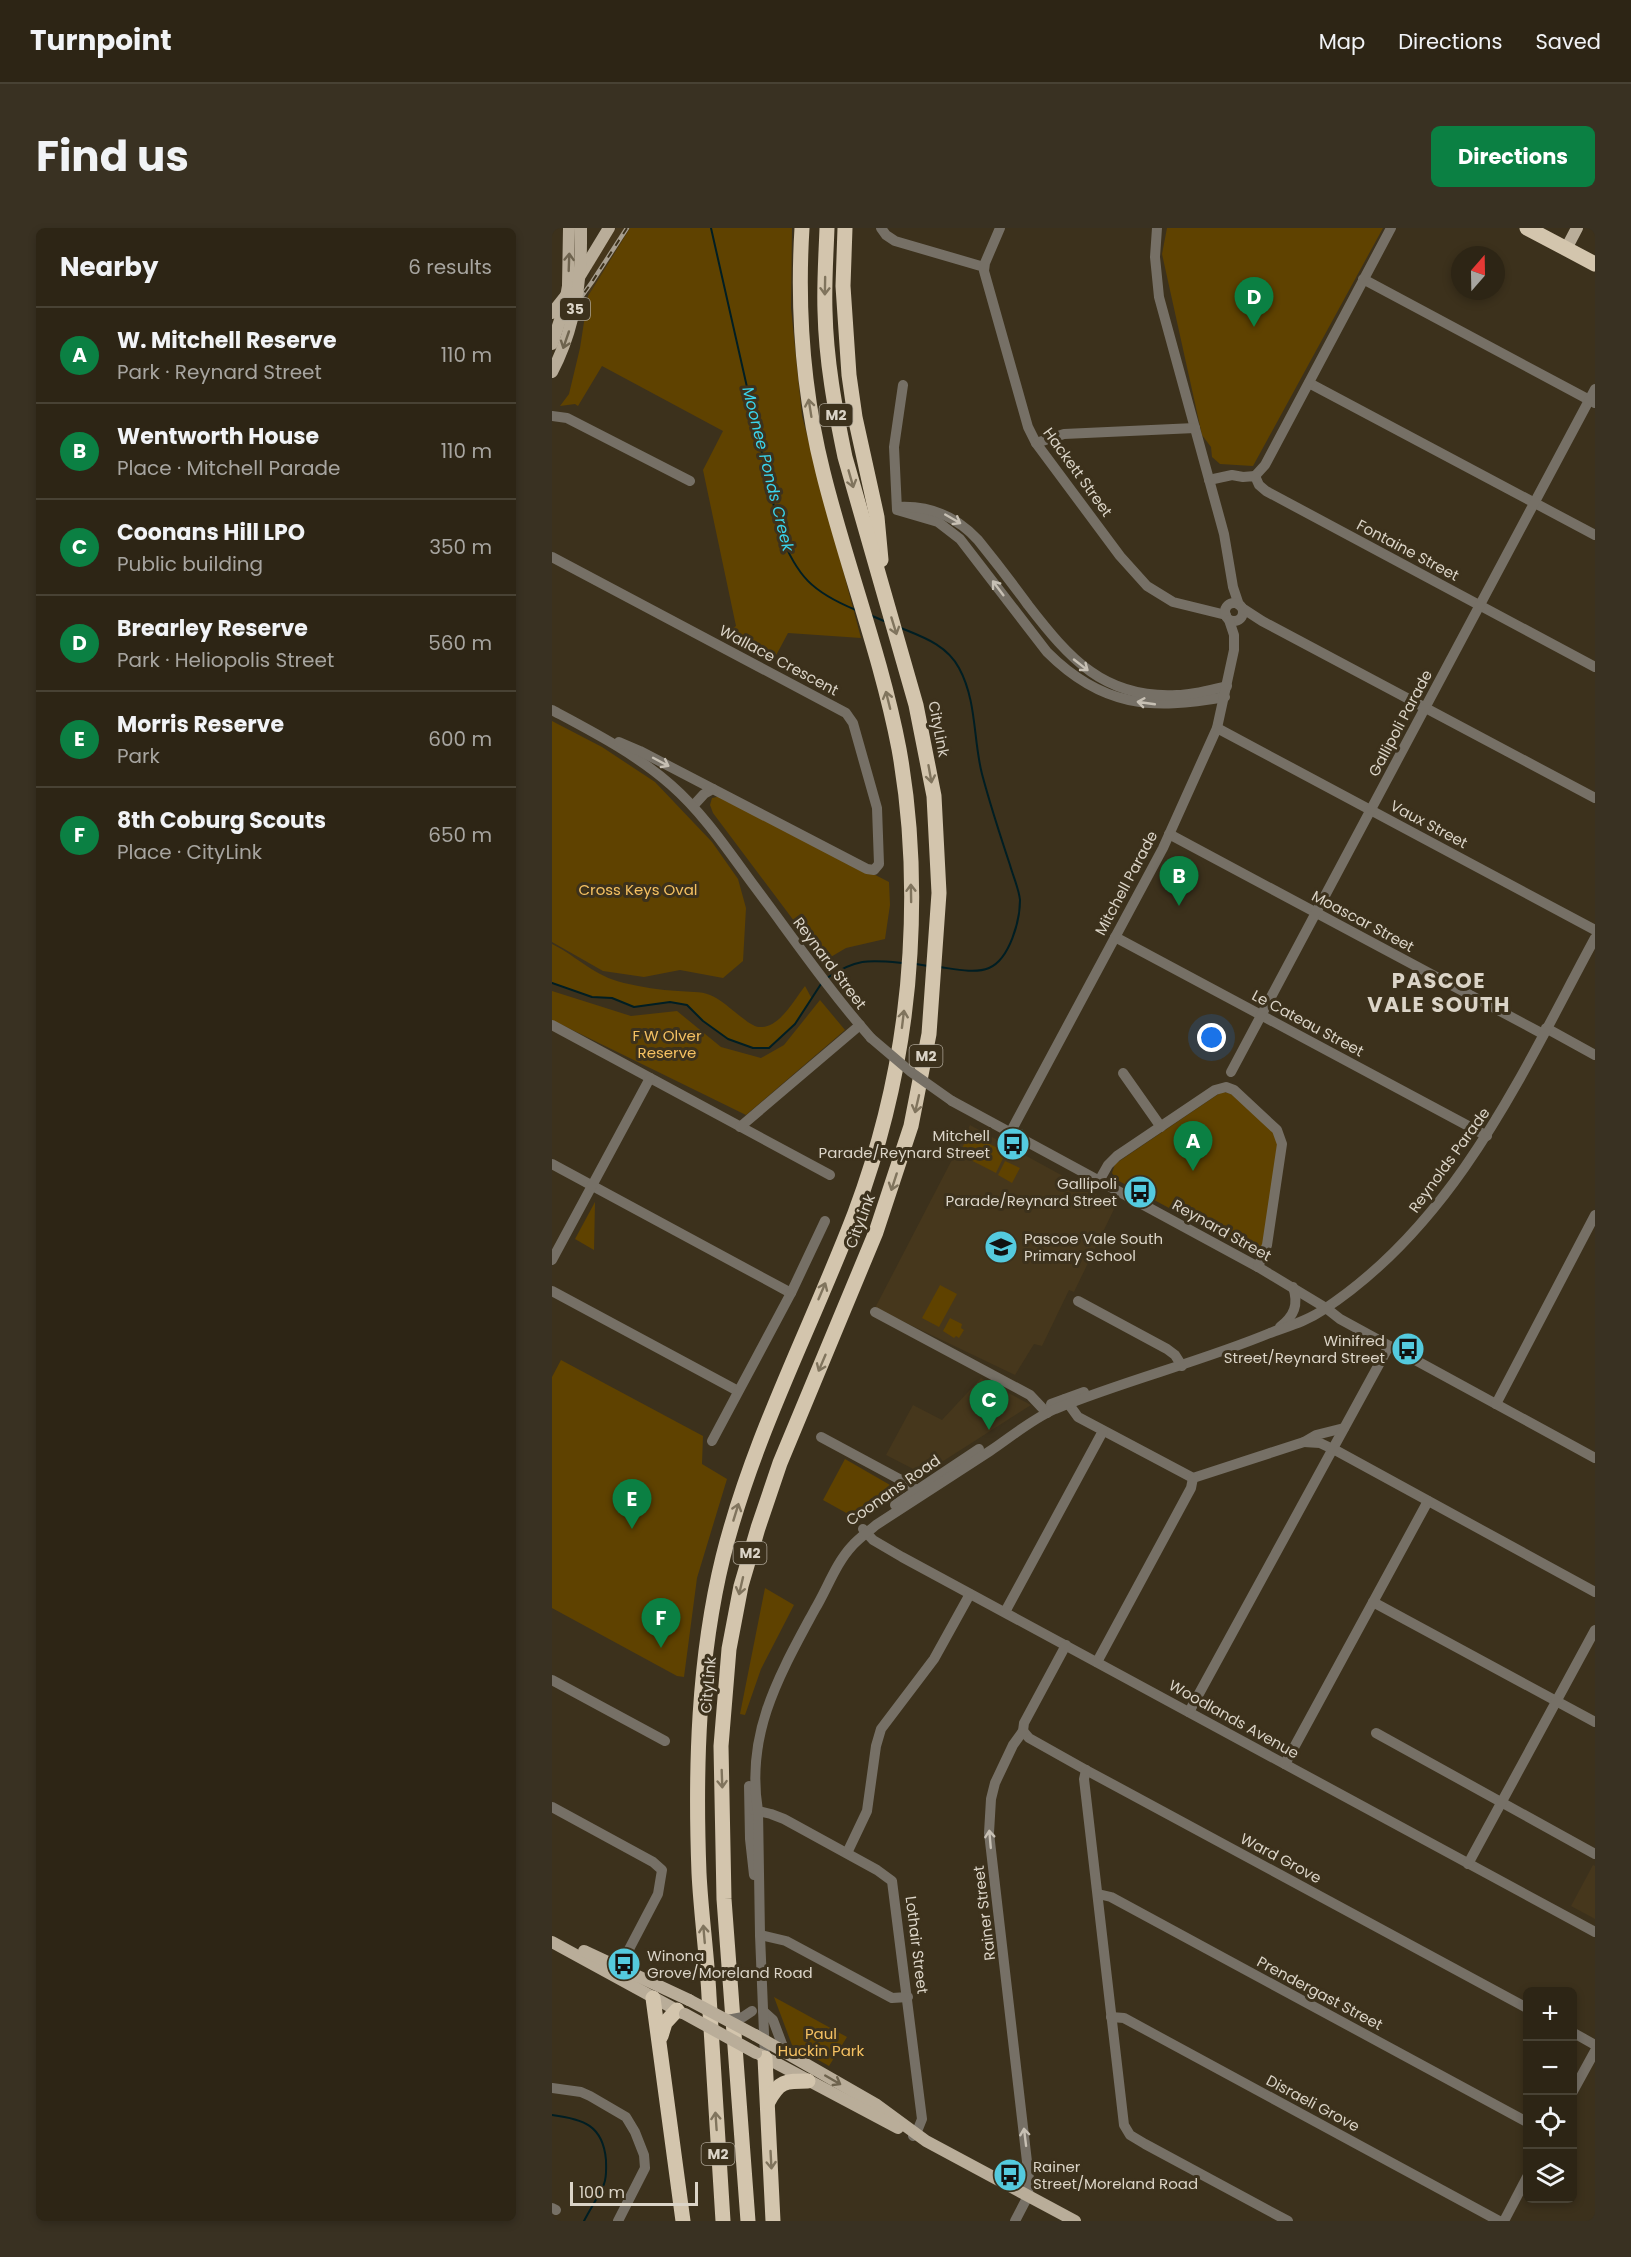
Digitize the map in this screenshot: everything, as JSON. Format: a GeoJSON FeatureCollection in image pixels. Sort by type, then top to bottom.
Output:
{"type":"FeatureCollection","features":[{"type":"Feature","properties":{"kind":"highway","name":"CityLink"},"geometry":{"type":"LineString","coordinates":[[723,2221],[709,1992],[699,1874],[700,1740],[703,1680],[711,1621],[722,1562],[751,1463],[856,1210],[885,1118],[901,1035],[910,952],[912,894],[906,801],[891,712],[823,473],[805,375],[800,324],[802,228]]}},
{"type":"Feature","properties":{"kind":"highway","name":"CityLink"},"geometry":{"type":"LineString","coordinates":[[748,2221],[724,1899],[721,1746],[729,1649],[741,1586],[776,1474],[863,1265],[901,1160],[919,1094],[929,1034],[939,894],[934,796],[916,705],[845,457],[836,416],[829,369],[825,313],[827,228]]}},
{"type":"Feature","properties":{"kind":"highway"},"geometry":{"type":"LineString","coordinates":[[845,228],[843,286],[849,375],[855,417],[877,517],[885,596]]}},
{"type":"Feature","properties":{"kind":"highway"},"geometry":{"type":"LineString","coordinates":[[1527,228],[1595,264]]}},
{"type":"Feature","properties":{"kind":"highway"},"geometry":{"type":"LineString","coordinates":[[653,1998],[683,2221]]}},
{"type":"Feature","properties":{"kind":"highway"},"geometry":{"type":"LineString","coordinates":[[661,2054],[662,2031],[668,2019],[685,2008]]}},
{"type":"Feature","properties":{"kind":"highway"},"geometry":{"type":"LineString","coordinates":[[761,2055],[768,2102],[773,2221]]}},
{"type":"Feature","properties":{"kind":"highway"},"geometry":{"type":"LineString","coordinates":[[768,2102],[783,2083],[808,2081]]}},
{"type":"Feature","properties":{"kind":"main road","name":"35"},"geometry":{"type":"LineString","coordinates":[[552,344],[566,297],[573,236],[580,228]]}},
{"type":"Feature","properties":{"kind":"main road"},"geometry":{"type":"LineString","coordinates":[[552,313],[582,274],[609,228]]}},
{"type":"Feature","properties":{"kind":"main road"},"geometry":{"type":"LineString","coordinates":[[1566,249],[1577,228]]}},
{"type":"Feature","properties":{"kind":"main road","name":"35"},"geometry":{"type":"LineString","coordinates":[[552,372],[568,335],[577,302],[581,273],[573,236]]}},
{"type":"Feature","properties":{"kind":"main road"},"geometry":{"type":"LineString","coordinates":[[552,1936],[685,2008],[808,2081],[918,2136],[1075,2221]]}},
{"type":"Feature","properties":{"kind":"main road"},"geometry":{"type":"LineString","coordinates":[[552,1942],[653,1998],[685,2008],[706,2008],[877,2105],[918,2136]]}},
{"type":"Feature","properties":{"kind":"street"},"geometry":{"type":"LineString","coordinates":[[881,228],[890,239],[917,249],[984,267],[1000,228]]}},
{"type":"Feature","properties":{"kind":"street"},"geometry":{"type":"LineString","coordinates":[[890,228],[898,238],[917,249]]}},
{"type":"Feature","properties":{"kind":"street","name":"Mitchell Parade"},"geometry":{"type":"LineString","coordinates":[[1011,1132],[1169,834],[1217,728],[1234,650],[1233,587],[1228,553],[1159,297],[1155,258],[1157,228]]}},
{"type":"Feature","properties":{"kind":"street"},"geometry":{"type":"LineString","coordinates":[[1209,480],[1232,475],[1255,476],[1265,465],[1391,228]]}},
{"type":"Feature","properties":{"kind":"street","name":"Hackett Street"},"geometry":{"type":"LineString","coordinates":[[984,267],[1028,427],[1036,443],[1139,579],[1155,592],[1173,602],[1197,609],[1234,612],[1262,621],[1595,798]]}},
{"type":"Feature","properties":{"kind":"street"},"geometry":{"type":"LineString","coordinates":[[1363,279],[1592,402]]}},
{"type":"Feature","properties":{"kind":"street"},"geometry":{"type":"LineString","coordinates":[[1309,383],[1595,535]]}},
{"type":"Feature","properties":{"kind":"street"},"geometry":{"type":"LineString","coordinates":[[903,385],[894,447],[897,508],[939,512],[967,528],[1064,650],[1102,679],[1127,689],[1168,695],[1226,692]]}},
{"type":"Feature","properties":{"kind":"street","name":"Gallipoli Parade"},"geometry":{"type":"LineString","coordinates":[[1231,1072],[1479,605],[1592,402],[1595,388]]}},
{"type":"Feature","properties":{"kind":"street"},"geometry":{"type":"LineString","coordinates":[[552,416],[567,418],[690,481]]}},
{"type":"Feature","properties":{"kind":"street"},"geometry":{"type":"LineString","coordinates":[[1036,443],[1064,434],[1195,428]]}},
{"type":"Feature","properties":{"kind":"street","name":"Fontaine Street"},"geometry":{"type":"LineString","coordinates":[[1255,476],[1259,485],[1266,491],[1595,667]]}},
{"type":"Feature","properties":{"kind":"street","name":"Wallace Crescent"},"geometry":{"type":"LineString","coordinates":[[552,557],[846,713],[853,723],[877,807],[879,864],[873,870],[867,869],[640,751],[588,729]]}},
{"type":"Feature","properties":{"kind":"street"},"geometry":{"type":"LineString","coordinates":[[552,710],[588,729]]}},
{"type":"Feature","properties":{"kind":"street","name":"Vaux Street"},"geometry":{"type":"LineString","coordinates":[[1217,728],[1595,930]]}},
{"type":"Feature","properties":{"kind":"street","name":"Reynard Street"},"geometry":{"type":"LineString","coordinates":[[588,729],[630,755],[671,785],[693,806],[724,844],[842,1004],[871,1038],[911,1072],[952,1101],[1258,1267],[1293,1287],[1340,1319],[1595,1458]]}},
{"type":"Feature","properties":{"kind":"street"},"geometry":{"type":"LineString","coordinates":[[693,806],[704,794],[713,789]]}},
{"type":"Feature","properties":{"kind":"street","name":"Moascar Street"},"geometry":{"type":"LineString","coordinates":[[1169,834],[1316,913],[1595,1055]]}},
{"type":"Feature","properties":{"kind":"street","name":"Le Cateau Street"},"geometry":{"type":"LineString","coordinates":[[1115,937],[1488,1136]]}},
{"type":"Feature","properties":{"kind":"street","name":"Reynolds Parade"},"geometry":{"type":"LineString","coordinates":[[1326,1308],[1365,1277],[1413,1233],[1454,1183],[1488,1136],[1595,938]]}},
{"type":"Feature","properties":{"kind":"street"},"geometry":{"type":"LineString","coordinates":[[552,1025],[830,1175]]}},
{"type":"Feature","properties":{"kind":"street"},"geometry":{"type":"LineString","coordinates":[[740,1126],[860,1025]]}},
{"type":"Feature","properties":{"kind":"street"},"geometry":{"type":"LineString","coordinates":[[1123,1072],[1161,1127]]}},
{"type":"Feature","properties":{"kind":"street"},"geometry":{"type":"LineString","coordinates":[[552,1260],[650,1078]]}},
{"type":"Feature","properties":{"kind":"street"},"geometry":{"type":"LineString","coordinates":[[1099,1181],[1112,1161],[1215,1090],[1226,1087],[1238,1092],[1277,1130],[1281,1139],[1282,1149],[1267,1245],[1258,1267]]}},
{"type":"Feature","properties":{"kind":"street"},"geometry":{"type":"LineString","coordinates":[[552,1164],[790,1293]]}},
{"type":"Feature","properties":{"kind":"street"},"geometry":{"type":"LineString","coordinates":[[1496,1404],[1595,1215]]}},
{"type":"Feature","properties":{"kind":"street"},"geometry":{"type":"LineString","coordinates":[[712,1441],[825,1221]]}},
{"type":"Feature","properties":{"kind":"street"},"geometry":{"type":"LineString","coordinates":[[1273,1332],[1291,1317],[1294,1311],[1296,1300],[1293,1287]]}},
{"type":"Feature","properties":{"kind":"street"},"geometry":{"type":"LineString","coordinates":[[552,1291],[738,1391]]}},
{"type":"Feature","properties":{"kind":"street"},"geometry":{"type":"LineString","coordinates":[[1078,1301],[1167,1349],[1180,1363]]}},
{"type":"Feature","properties":{"kind":"street","name":"Coonans Road"},"geometry":{"type":"LineString","coordinates":[[757,2011],[763,1996],[754,1810],[757,1751],[765,1712],[784,1666],[850,1547],[864,1530],[1045,1411],[1234,1342],[1273,1332],[1302,1321],[1326,1308]]}},
{"type":"Feature","properties":{"kind":"street"},"geometry":{"type":"LineString","coordinates":[[875,1312],[1023,1392],[1045,1411]]}},
{"type":"Feature","properties":{"kind":"street"},"geometry":{"type":"LineString","coordinates":[[1189,1712],[1389,1346]]}},
{"type":"Feature","properties":{"kind":"street"},"geometry":{"type":"LineString","coordinates":[[1067,1402],[1078,1417],[1193,1478],[1344,1428]]}},
{"type":"Feature","properties":{"kind":"street"},"geometry":{"type":"LineString","coordinates":[[1005,1612],[1103,1431]]}},
{"type":"Feature","properties":{"kind":"street"},"geometry":{"type":"LineString","coordinates":[[822,1437],[919,1493]]}},
{"type":"Feature","properties":{"kind":"street"},"geometry":{"type":"LineString","coordinates":[[1304,1442],[1320,1443],[1333,1449],[1595,1592]]}},
{"type":"Feature","properties":{"kind":"street"},"geometry":{"type":"LineString","coordinates":[[1097,1662],[1191,1488],[1193,1478]]}},
{"type":"Feature","properties":{"kind":"street"},"geometry":{"type":"LineString","coordinates":[[1285,1764],[1428,1501]]}},
{"type":"Feature","properties":{"kind":"street","name":"Woodlands Avenue"},"geometry":{"type":"LineString","coordinates":[[864,1530],[877,1543],[1595,1932]]}},
{"type":"Feature","properties":{"kind":"street"},"geometry":{"type":"LineString","coordinates":[[847,1853],[867,1811],[876,1746],[881,1729],[934,1659],[970,1594]]}},
{"type":"Feature","properties":{"kind":"street"},"geometry":{"type":"LineString","coordinates":[[1373,1602],[1595,1722]]}},
{"type":"Feature","properties":{"kind":"street"},"geometry":{"type":"LineString","coordinates":[[1468,1864],[1595,1630]]}},
{"type":"Feature","properties":{"kind":"street","name":"Rainer Street"},"geometry":{"type":"LineString","coordinates":[[1028,2196],[1029,2173],[989,1833],[991,1799],[994,1783],[1066,1646]]}},
{"type":"Feature","properties":{"kind":"street"},"geometry":{"type":"LineString","coordinates":[[552,1680],[664,1741]]}},
{"type":"Feature","properties":{"kind":"street","name":"Ward Grove"},"geometry":{"type":"LineString","coordinates":[[1023,1731],[1029,1738],[1086,1770],[1523,2006]]}},
{"type":"Feature","properties":{"kind":"street"},"geometry":{"type":"LineString","coordinates":[[1376,1734],[1595,1854]]}},
{"type":"Feature","properties":{"kind":"street"},"geometry":{"type":"LineString","coordinates":[[1086,1770],[1084,1779],[1111,2017],[1123,2118],[1127,2131],[1145,2144],[1288,2221]]}},
{"type":"Feature","properties":{"kind":"street"},"geometry":{"type":"LineString","coordinates":[[552,1807],[653,1862],[662,1870],[658,1894],[626,1955]]}},
{"type":"Feature","properties":{"kind":"street","name":"Lothair Street"},"geometry":{"type":"LineString","coordinates":[[754,1810],[777,1815],[890,1877],[895,1885],[922,2119],[918,2136]]}},
{"type":"Feature","properties":{"kind":"street","name":"Prendergast Street"},"geometry":{"type":"LineString","coordinates":[[1098,1894],[1111,1897],[1523,2120]]}},
{"type":"Feature","properties":{"kind":"street"},"geometry":{"type":"LineString","coordinates":[[760,1935],[786,1941],[892,1998],[908,1997]]}},
{"type":"Feature","properties":{"kind":"street"},"geometry":{"type":"LineString","coordinates":[[727,2020],[757,2011]]}},
{"type":"Feature","properties":{"kind":"street"},"geometry":{"type":"LineString","coordinates":[[757,2011],[761,2055]]}},
{"type":"Feature","properties":{"kind":"street"},"geometry":{"type":"LineString","coordinates":[[757,2011],[773,2020],[785,2052]]}},
{"type":"Feature","properties":{"kind":"street","name":"Disraeli Grove"},"geometry":{"type":"LineString","coordinates":[[1111,2017],[1124,2018],[1499,2221]]}},
{"type":"Feature","properties":{"kind":"street"},"geometry":{"type":"LineString","coordinates":[[1577,2035],[1595,2045]]}},
{"type":"Feature","properties":{"kind":"street"},"geometry":{"type":"LineString","coordinates":[[1577,2084],[1595,2051]]}},
{"type":"Feature","properties":{"kind":"street"},"geometry":{"type":"LineString","coordinates":[[552,2088],[581,2092],[590,2096],[626,2117],[636,2132],[644,2155],[645,2168],[618,2221]]}},
{"type":"Feature","properties":{"kind":"street"},"geometry":{"type":"LineString","coordinates":[[1504,2221],[1523,2185]]}},
{"type":"Feature","properties":{"kind":"street"},"geometry":{"type":"LineString","coordinates":[[1014,2221],[1028,2196]]}},
{"type":"Feature","properties":{"kind":"shaded area"},"geometry":{"type":"Polygon","coordinates":[[[616,228],[630,228],[588,296],[591,268],[616,228]]]}},
{"type":"Feature","properties":{"kind":"shaded area","name":"Pascoe Vale South Primary School"},"geometry":{"type":"Polygon","coordinates":[[[970,1125],[1116,1205],[1074,1292],[1069,1290],[1042,1346],[1034,1344],[1015,1375],[875,1308],[970,1125]]]}},
{"type":"Feature","properties":{"kind":"shaded area"},"geometry":{"type":"Polygon","coordinates":[[[981,1378],[1031,1405],[923,1474],[886,1455],[913,1405],[942,1420],[981,1378]]]}},
{"type":"Feature","properties":{"kind":"shaded area"},"geometry":{"type":"Polygon","coordinates":[[[1593,1865],[1595,1866],[1595,1919],[1571,1906],[1593,1865]]]}},
{"type":"Feature","properties":{"kind":"green space"},"geometry":{"type":"Polygon","coordinates":[[[630,228],[792,228],[791,308],[802,416],[861,638],[788,633],[773,661],[723,635],[736,626],[703,470],[723,431],[602,366],[578,406],[575,404],[560,406],[569,394],[580,348],[588,296],[630,228]]]}},
{"type":"Feature","properties":{"kind":"green space"},"geometry":{"type":"Polygon","coordinates":[[[1167,228],[1383,228],[1253,466],[1220,464],[1212,457],[1211,447],[1202,435],[1162,254],[1167,228]]]}},
{"type":"Feature","properties":{"kind":"green space","name":"Cross Keys Oval"},"geometry":{"type":"Polygon","coordinates":[[[552,721],[602,747],[655,782],[712,842],[738,879],[746,908],[743,961],[723,978],[680,970],[644,977],[603,971],[552,942],[552,721]]]}},
{"type":"Feature","properties":{"kind":"green space"},"geometry":{"type":"Polygon","coordinates":[[[721,796],[889,882],[890,905],[885,939],[846,948],[824,961],[713,813],[710,805],[712,798],[721,796]]]}},
{"type":"Feature","properties":{"kind":"green space"},"geometry":{"type":"Polygon","coordinates":[[[552,944],[613,980],[651,988],[710,995],[754,1026],[766,1026],[779,1019],[805,986],[812,999],[795,1024],[769,1048],[753,1048],[728,1039],[703,1021],[687,1005],[670,1002],[634,1007],[612,998],[592,997],[552,983],[552,944]]]}},
{"type":"Feature","properties":{"kind":"green space","name":"F W Olver Reserve"},"geometry":{"type":"Polygon","coordinates":[[[552,991],[631,1016],[677,1011],[721,1047],[761,1058],[784,1045],[820,1000],[845,1030],[746,1115],[552,1020],[552,991]]]}},
{"type":"Feature","properties":{"kind":"green space"},"geometry":{"type":"Polygon","coordinates":[[[1224,1092],[1232,1094],[1273,1132],[1278,1141],[1264,1243],[1256,1252],[1249,1251],[1117,1180],[1112,1173],[1115,1164],[1224,1092]]]}},
{"type":"Feature","properties":{"kind":"green space"},"geometry":{"type":"Polygon","coordinates":[[[969,1134],[1006,1152],[996,1173],[959,1154],[969,1134]]]}},
{"type":"Feature","properties":{"kind":"green space"},"geometry":{"type":"Polygon","coordinates":[[[1005,1161],[1020,1168],[1012,1183],[998,1175],[1005,1161]]]}},
{"type":"Feature","properties":{"kind":"green space"},"geometry":{"type":"Polygon","coordinates":[[[595,1202],[594,1250],[575,1239],[595,1202]]]}},
{"type":"Feature","properties":{"kind":"green space"},"geometry":{"type":"Polygon","coordinates":[[[940,1285],[957,1294],[939,1327],[922,1318],[940,1285]]]}},
{"type":"Feature","properties":{"kind":"green space"},"geometry":{"type":"Polygon","coordinates":[[[950,1318],[962,1324],[961,1328],[964,1330],[959,1338],[956,1336],[954,1338],[943,1331],[950,1318]]]}},
{"type":"Feature","properties":{"kind":"green space"},"geometry":{"type":"Polygon","coordinates":[[[561,1360],[703,1436],[702,1464],[727,1479],[697,1578],[684,1677],[677,1676],[552,1608],[552,1377],[561,1360]]]}},
{"type":"Feature","properties":{"kind":"green space"},"geometry":{"type":"Polygon","coordinates":[[[845,1459],[897,1489],[896,1493],[857,1519],[823,1500],[845,1459]]]}},
{"type":"Feature","properties":{"kind":"green space"},"geometry":{"type":"Polygon","coordinates":[[[765,1588],[794,1605],[761,1669],[745,1715],[740,1714],[765,1588]]]}},
{"type":"Feature","properties":{"kind":"green space","name":"Paul Huckin Park"},"geometry":{"type":"Polygon","coordinates":[[[774,1997],[847,2037],[829,2066],[792,2045],[774,1997]]]}},
{"type":"Feature","properties":{"kind":"waterway","name":"Moonee Ponds Creek"},"geometry":{"type":"LineString","coordinates":[[711,228],[780,533],[793,561],[808,581],[828,596],[856,610]]}},
{"type":"Feature","properties":{"kind":"waterway","name":"Moonee Ponds Creek"},"geometry":{"type":"LineString","coordinates":[[870,615],[884,621]]}},
{"type":"Feature","properties":{"kind":"waterway","name":"Moonee Ponds Creek"},"geometry":{"type":"LineString","coordinates":[[901,628],[926,639],[948,653],[965,681],[972,707],[982,774],[1020,900],[1016,928],[1008,948],[996,963],[989,968],[977,971],[940,967]]}},
{"type":"Feature","properties":{"kind":"waterway","name":"Moonee Ponds Creek"},"geometry":{"type":"LineString","coordinates":[[827,978],[837,971],[864,962],[904,963]]}},
{"type":"Feature","properties":{"kind":"waterway","name":"Moonee Ponds Creek"},"geometry":{"type":"LineString","coordinates":[[916,964],[928,966]]}},
{"type":"Feature","properties":{"kind":"waterway","name":"Moonee Ponds Creek"},"geometry":{"type":"LineString","coordinates":[[552,983],[592,997],[612,998],[634,1007],[670,1002],[687,1005],[703,1021],[728,1039],[753,1048],[769,1048],[795,1024],[821,984]]}},
{"type":"Feature","properties":{"kind":"waterway","name":"Moonee Ponds Creek"},"geometry":{"type":"LineString","coordinates":[[552,2115],[573,2119],[590,2126],[596,2131],[604,2148],[605,2181],[584,2221]]}},
{"type":"Feature","properties":{"kind":"railway"},"geometry":{"type":"LineString","coordinates":[[552,338],[627,228]]}},
{"type":"Feature","properties":{"kind":"place","name":"Brearley Reserve"},"geometry":{"type":"Point","coordinates":[1254,327]}},
{"type":"Feature","properties":{"kind":"place","name":"Wentworth House"},"geometry":{"type":"Point","coordinates":[1179,906]}},
{"type":"Feature","properties":{"kind":"place","name":"Mitchell Parade/Reynard Street"},"geometry":{"type":"Point","coordinates":[1013,1144]}},
{"type":"Feature","properties":{"kind":"place","name":"W. Mitchell Reserve"},"geometry":{"type":"Point","coordinates":[1193,1171]}},
{"type":"Feature","properties":{"kind":"place","name":"Gallipoli Parade/Reynard Street"},"geometry":{"type":"Point","coordinates":[1140,1192]}},
{"type":"Feature","properties":{"kind":"place","name":"Pascoe Vale South Primary School"},"geometry":{"type":"Point","coordinates":[1001,1247]}},
{"type":"Feature","properties":{"kind":"place","name":"Winifred Street/Reynard Street"},"geometry":{"type":"Point","coordinates":[1408,1349]}},
{"type":"Feature","properties":{"kind":"place","name":"Coonans Hill LPO"},"geometry":{"type":"Point","coordinates":[989,1430]}},
{"type":"Feature","properties":{"kind":"place","name":"Morris Reserve"},"geometry":{"type":"Point","coordinates":[632,1529]}},
{"type":"Feature","properties":{"kind":"place","name":"8th Coburg Scouts"},"geometry":{"type":"Point","coordinates":[661,1648]}},
{"type":"Feature","properties":{"kind":"place","name":"Winona Grove/Moreland Road"},"geometry":{"type":"Point","coordinates":[624,1964]}},
{"type":"Feature","properties":{"kind":"place","name":"Rainer Street/Moreland Road"},"geometry":{"type":"Point","coordinates":[1010,2175]}},
{"type":"Feature","properties":{"kind":"district","name":"PASCOE VALE SOUTH"},"geometry":{"type":"Point","coordinates":[1439,992]}}]}
